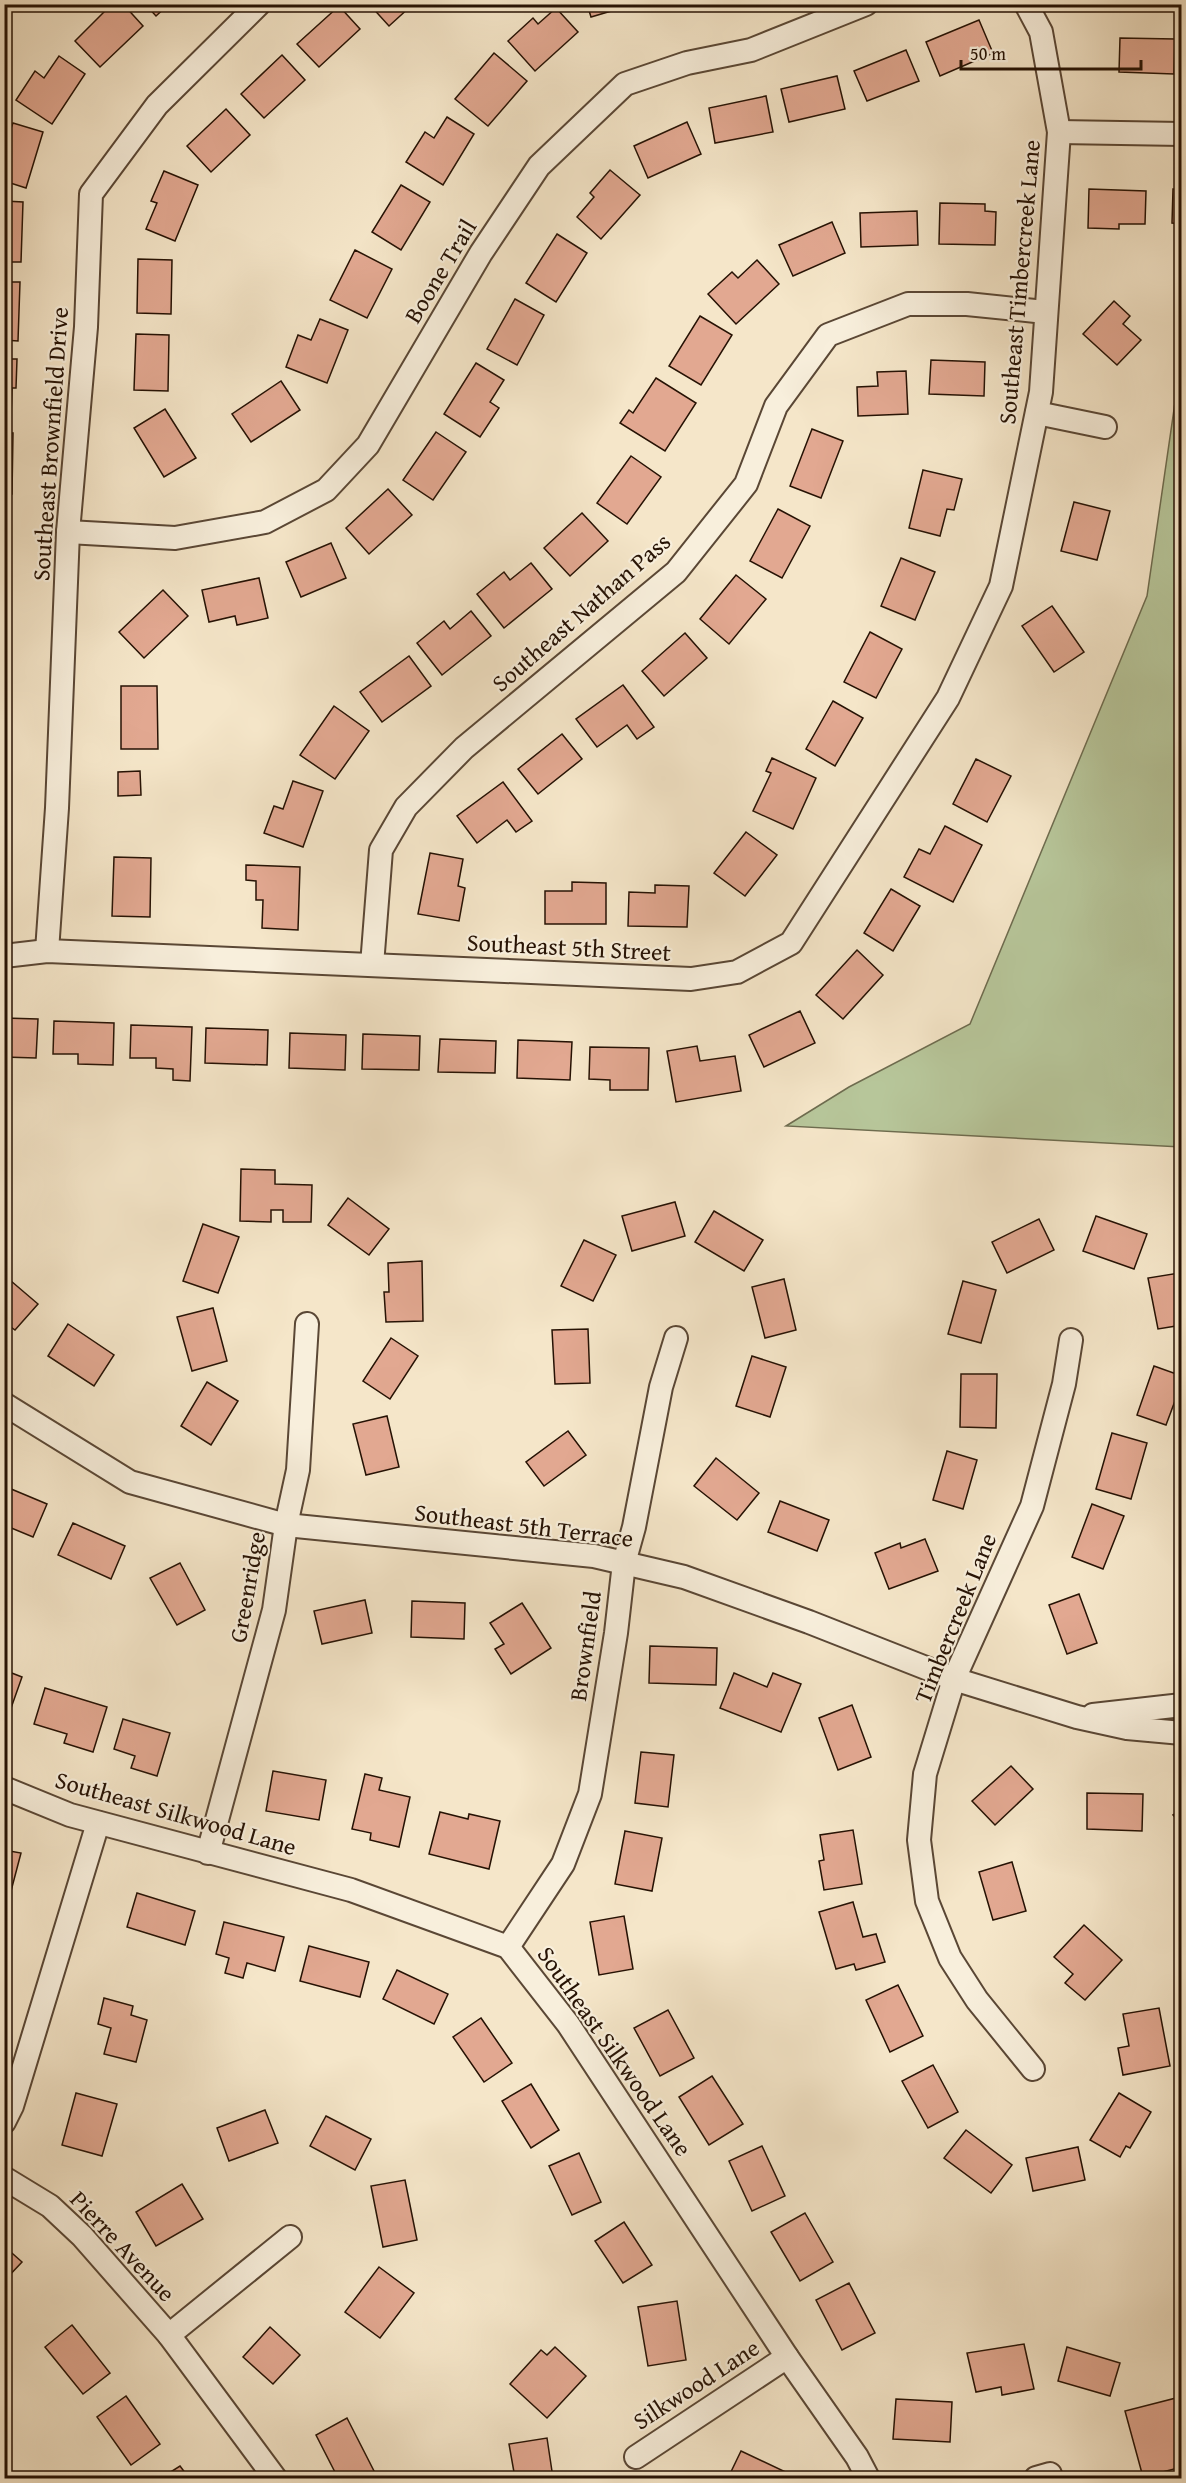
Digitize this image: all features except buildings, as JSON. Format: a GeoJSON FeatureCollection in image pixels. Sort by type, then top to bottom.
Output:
{"type":"FeatureCollection","features":[{"type":"Feature","properties":{"kind":"street","name":"Southeast Brownfield Drive"},"geometry":{"type":"LineString","coordinates":[[47,951],[57,797],[68,532],[86,327],[91,194],[157,105],[259,4]]}},
{"type":"Feature","properties":{"kind":"street","name":"Boone Trail"},"geometry":{"type":"LineString","coordinates":[[68,532],[175,538],[265,522],[326,490],[368,445],[481,253],[539,166],[625,84],[687,63],[751,50],[866,4]]}},
{"type":"Feature","properties":{"kind":"street","name":"Southeast Timbercreek Lane"},"geometry":{"type":"LineString","coordinates":[[948,698],[1001,586],[1041,392],[1059,132],[1041,32],[1026,4]]}},
{"type":"Feature","properties":{"kind":"street"},"geometry":{"type":"LineString","coordinates":[[1059,132],[1182,134]]}},
{"type":"Feature","properties":{"kind":"street","name":"Southeast Nathan Pass"},"geometry":{"type":"LineString","coordinates":[[372,965],[381,849],[406,807],[464,748],[676,572],[746,484],[776,406],[828,335],[908,304],[968,304],[1045,312]]}},
{"type":"Feature","properties":{"kind":"street"},"geometry":{"type":"LineString","coordinates":[[1037,413],[1105,427]]}},
{"type":"Feature","properties":{"kind":"street","name":"Southeast 5th Street"},"geometry":{"type":"LineString","coordinates":[[4,956],[47,951],[691,979],[737,972],[791,943],[948,698]]}},
{"type":"Feature","properties":{"kind":"street","name":"Greenridge"},"geometry":{"type":"LineString","coordinates":[[208,1853],[274,1610],[286,1526],[298,1470],[307,1324]]}},
{"type":"Feature","properties":{"kind":"street","name":"Brownfield"},"geometry":{"type":"LineString","coordinates":[[508,1947],[563,1864],[590,1794],[616,1633],[624,1563],[634,1527],[662,1387],[676,1338]]}},
{"type":"Feature","properties":{"kind":"street","name":"Timbercreek Lane"},"geometry":{"type":"LineString","coordinates":[[1033,2069],[977,2000],[950,1958],[927,1901],[919,1840],[925,1774],[954,1679],[1032,1506],[1064,1384],[1071,1340]]}},
{"type":"Feature","properties":{"kind":"street","name":"Southeast 5th Terrace"},"geometry":{"type":"LineString","coordinates":[[4,1404],[130,1482],[286,1526],[594,1556],[684,1576],[810,1622],[954,1679],[1077,1717],[1127,1728],[1182,1733]]}},
{"type":"Feature","properties":{"kind":"street","name":"Southeast 5th Terrace"},"geometry":{"type":"LineString","coordinates":[[1077,1717],[1182,1705]]}},
{"type":"Feature","properties":{"kind":"street","name":"Southeast Silkwood Lane"},"geometry":{"type":"LineString","coordinates":[[4,1788],[70,1815],[351,1890],[508,1947],[568,2024],[787,2357],[858,2457],[868,2478]]}},
{"type":"Feature","properties":{"kind":"street"},"geometry":{"type":"LineString","coordinates":[[4,2122],[12,2106],[98,1823]]}},
{"type":"Feature","properties":{"kind":"street","name":"Pierre Avenue"},"geometry":{"type":"LineString","coordinates":[[4,2178],[50,2206],[82,2236],[170,2335],[275,2478]]}},
{"type":"Feature","properties":{"kind":"street"},"geometry":{"type":"LineString","coordinates":[[170,2335],[290,2237]]}},
{"type":"Feature","properties":{"kind":"street","name":"Silkwood Lane"},"geometry":{"type":"LineString","coordinates":[[636,2457],[787,2357]]}},
{"type":"Feature","properties":{"kind":"green space"},"geometry":{"type":"Polygon","coordinates":[[[1181,361],[1181,1147],[786,1126],[849,1087],[970,1024],[1147,596],[1181,361]]]}}]}
